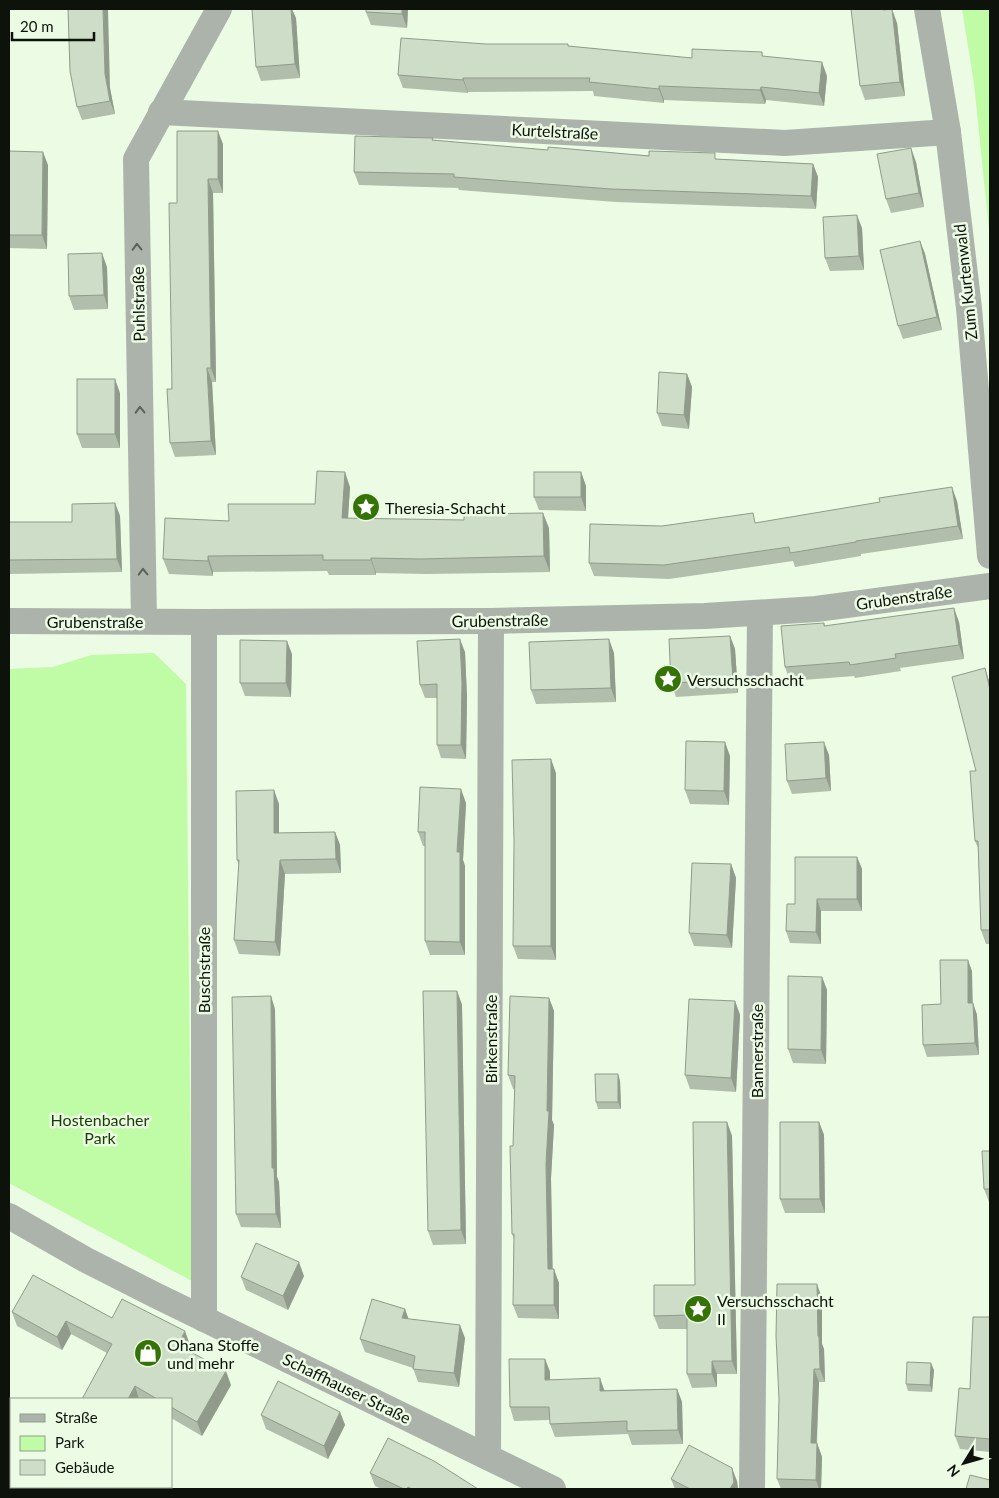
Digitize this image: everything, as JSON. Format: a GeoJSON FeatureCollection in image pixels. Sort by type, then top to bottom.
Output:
{"type":"FeatureCollection","features":[{"type":"Feature","properties":{"kind":"street","name":"Puhlstraße"},"geometry":{"type":"LineString","coordinates":[[144,621],[136,159],[219,9]]}},
{"type":"Feature","properties":{"kind":"street","name":"Zum Kurtenwald"},"geometry":{"type":"LineString","coordinates":[[927,9],[948,132],[969,308],[990,556]]}},
{"type":"Feature","properties":{"kind":"street","name":"Kurtelstraße"},"geometry":{"type":"LineString","coordinates":[[161,112],[784,143],[948,132]]}},
{"type":"Feature","properties":{"kind":"street","name":"Grubenstraße"},"geometry":{"type":"LineString","coordinates":[[9,621],[491,621],[705,616],[816,609],[990,586]]}},
{"type":"Feature","properties":{"kind":"street","name":"Bannerstraße"},"geometry":{"type":"LineString","coordinates":[[752,1489],[760,613]]}},
{"type":"Feature","properties":{"kind":"street","name":"Birkenstraße"},"geometry":{"type":"LineString","coordinates":[[488,1457],[491,621]]}},
{"type":"Feature","properties":{"kind":"street","name":"Buschstraße"},"geometry":{"type":"LineString","coordinates":[[204,622],[204,1318]]}},
{"type":"Feature","properties":{"kind":"street","name":"Schaffhauser Straße"},"geometry":{"type":"LineString","coordinates":[[10,1220],[86,1260],[553,1489]]}},
{"type":"Feature","properties":{"kind":"green space"},"geometry":{"type":"Polygon","coordinates":[[[962,9],[990,9],[990,240],[974,83],[962,9]]]}},
{"type":"Feature","properties":{"kind":"green space","name":"Hostenbacher Park"},"geometry":{"type":"Polygon","coordinates":[[[154,653],[186,684],[192,1281],[9,1183],[9,669],[53,667],[91,655],[154,653]]]}},
{"type":"Feature","properties":{"kind":"building"},"geometry":{"type":"Polygon","coordinates":[[[68,9],[103,9],[105,74],[110,101],[77,107],[70,71],[68,9]]]}},
{"type":"Feature","properties":{"kind":"building"},"geometry":{"type":"Polygon","coordinates":[[[252,9],[291,9],[295,64],[256,67],[252,9]]]}},
{"type":"Feature","properties":{"kind":"building"},"geometry":{"type":"Polygon","coordinates":[[[366,9],[402,9],[402,14],[366,12],[366,9]]]}},
{"type":"Feature","properties":{"kind":"building"},"geometry":{"type":"Polygon","coordinates":[[[851,9],[892,9],[900,82],[860,86],[851,9]]]}},
{"type":"Feature","properties":{"kind":"building"},"geometry":{"type":"Polygon","coordinates":[[[401,38],[486,44],[568,44],[568,46],[692,58],[692,49],[762,52],[762,56],[822,62],[819,93],[761,87],[760,90],[659,86],[659,89],[589,82],[590,78],[463,78],[463,80],[398,75],[401,38]]]}},
{"type":"Feature","properties":{"kind":"building"},"geometry":{"type":"Polygon","coordinates":[[[177,131],[218,131],[218,179],[208,179],[211,368],[207,368],[211,441],[170,443],[167,389],[172,389],[169,203],[177,203],[177,131]]]}},
{"type":"Feature","properties":{"kind":"building"},"geometry":{"type":"Polygon","coordinates":[[[355,136],[433,138],[432,140],[548,150],[548,147],[649,156],[649,151],[715,153],[715,159],[813,164],[811,196],[611,189],[454,177],[454,174],[354,172],[355,136]]]}},
{"type":"Feature","properties":{"kind":"building"},"geometry":{"type":"Polygon","coordinates":[[[911,148],[919,193],[886,199],[877,154],[911,148]]]}},
{"type":"Feature","properties":{"kind":"building"},"geometry":{"type":"Polygon","coordinates":[[[9,151],[43,152],[42,235],[9,235],[9,151]]]}},
{"type":"Feature","properties":{"kind":"building"},"geometry":{"type":"Polygon","coordinates":[[[857,215],[859,256],[825,258],[823,217],[857,215]]]}},
{"type":"Feature","properties":{"kind":"building"},"geometry":{"type":"Polygon","coordinates":[[[920,241],[937,317],[898,326],[880,250],[920,241]]]}},
{"type":"Feature","properties":{"kind":"building"},"geometry":{"type":"Polygon","coordinates":[[[102,253],[104,295],[69,296],[68,254],[102,253]]]}},
{"type":"Feature","properties":{"kind":"building"},"geometry":{"type":"Polygon","coordinates":[[[659,372],[687,374],[684,415],[657,413],[659,372]]]}},
{"type":"Feature","properties":{"kind":"building"},"geometry":{"type":"Polygon","coordinates":[[[77,379],[115,379],[115,434],[77,434],[77,379]]]}},
{"type":"Feature","properties":{"kind":"building"},"geometry":{"type":"Polygon","coordinates":[[[317,471],[345,472],[342,518],[464,520],[464,514],[543,513],[544,556],[323,560],[323,555],[208,556],[208,561],[163,559],[165,518],[229,521],[228,504],[315,504],[317,471]]]}},
{"type":"Feature","properties":{"kind":"building"},"geometry":{"type":"Polygon","coordinates":[[[534,472],[581,472],[581,497],[534,497],[534,472]]]}},
{"type":"Feature","properties":{"kind":"building"},"geometry":{"type":"Polygon","coordinates":[[[952,487],[958,526],[790,553],[789,547],[664,565],[589,563],[590,524],[662,526],[753,513],[755,523],[880,502],[879,498],[952,487]]]}},
{"type":"Feature","properties":{"kind":"building"},"geometry":{"type":"Polygon","coordinates":[[[115,503],[117,559],[9,560],[9,522],[72,522],[72,504],[115,503]]]}},
{"type":"Feature","properties":{"kind":"building"},"geometry":{"type":"Polygon","coordinates":[[[954,608],[959,645],[895,654],[896,658],[850,665],[849,662],[785,667],[781,626],[824,623],[824,626],[954,608]]]}},
{"type":"Feature","properties":{"kind":"building"},"geometry":{"type":"Polygon","coordinates":[[[730,636],[733,680],[671,683],[669,639],[730,636]]]}},
{"type":"Feature","properties":{"kind":"building"},"geometry":{"type":"Polygon","coordinates":[[[460,639],[462,683],[461,745],[437,745],[437,684],[420,685],[417,641],[460,639]]]}},
{"type":"Feature","properties":{"kind":"building"},"geometry":{"type":"Polygon","coordinates":[[[609,639],[611,688],[531,690],[529,642],[609,639]]]}},
{"type":"Feature","properties":{"kind":"building"},"geometry":{"type":"Polygon","coordinates":[[[240,640],[287,641],[286,683],[240,683],[240,640]]]}},
{"type":"Feature","properties":{"kind":"building"},"geometry":{"type":"Polygon","coordinates":[[[985,668],[990,690],[990,930],[981,930],[978,841],[975,841],[970,771],[976,771],[952,677],[985,668]]]}},
{"type":"Feature","properties":{"kind":"building"},"geometry":{"type":"Polygon","coordinates":[[[686,741],[725,742],[724,791],[685,790],[686,741]]]}},
{"type":"Feature","properties":{"kind":"building"},"geometry":{"type":"Polygon","coordinates":[[[824,742],[826,778],[787,781],[785,744],[824,742]]]}},
{"type":"Feature","properties":{"kind":"building"},"geometry":{"type":"Polygon","coordinates":[[[551,759],[551,946],[513,946],[514,841],[512,760],[551,759]]]}},
{"type":"Feature","properties":{"kind":"building"},"geometry":{"type":"Polygon","coordinates":[[[420,787],[461,789],[457,852],[460,852],[460,942],[425,941],[425,832],[418,832],[420,787]]]}},
{"type":"Feature","properties":{"kind":"building"},"geometry":{"type":"Polygon","coordinates":[[[274,790],[274,833],[335,832],[336,859],[280,860],[275,942],[234,940],[239,860],[237,860],[236,791],[274,790]]]}},
{"type":"Feature","properties":{"kind":"building"},"geometry":{"type":"Polygon","coordinates":[[[795,857],[857,857],[857,899],[817,899],[816,932],[786,931],[787,904],[795,904],[795,857]]]}},
{"type":"Feature","properties":{"kind":"building"},"geometry":{"type":"Polygon","coordinates":[[[692,863],[731,864],[727,935],[689,933],[692,863]]]}},
{"type":"Feature","properties":{"kind":"building"},"geometry":{"type":"Polygon","coordinates":[[[940,960],[968,960],[968,1003],[973,1003],[975,1043],[923,1045],[922,1005],[941,1004],[940,960]]]}},
{"type":"Feature","properties":{"kind":"building"},"geometry":{"type":"Polygon","coordinates":[[[788,976],[822,977],[821,1050],[788,1049],[788,976]]]}},
{"type":"Feature","properties":{"kind":"building"},"geometry":{"type":"Polygon","coordinates":[[[423,991],[457,991],[461,1230],[428,1231],[423,991]]]}},
{"type":"Feature","properties":{"kind":"building"},"geometry":{"type":"Polygon","coordinates":[[[271,996],[272,1168],[274,1168],[276,1214],[236,1214],[232,997],[271,996]]]}},
{"type":"Feature","properties":{"kind":"building"},"geometry":{"type":"Polygon","coordinates":[[[510,996],[549,998],[547,1111],[549,1111],[546,1164],[548,1269],[554,1269],[554,1305],[513,1305],[514,1234],[512,1234],[510,1146],[513,1146],[515,1076],[508,1075],[510,996]]]}},
{"type":"Feature","properties":{"kind":"building"},"geometry":{"type":"Polygon","coordinates":[[[689,999],[735,1001],[731,1078],[685,1075],[689,999]]]}},
{"type":"Feature","properties":{"kind":"building"},"geometry":{"type":"Polygon","coordinates":[[[595,1074],[618,1074],[618,1102],[596,1102],[595,1074]]]}},
{"type":"Feature","properties":{"kind":"building"},"geometry":{"type":"Polygon","coordinates":[[[693,1122],[727,1122],[732,1361],[712,1361],[712,1374],[687,1374],[687,1315],[654,1316],[654,1285],[695,1285],[693,1122]]]}},
{"type":"Feature","properties":{"kind":"building"},"geometry":{"type":"Polygon","coordinates":[[[780,1122],[819,1122],[820,1199],[780,1199],[780,1122]]]}},
{"type":"Feature","properties":{"kind":"building"},"geometry":{"type":"Polygon","coordinates":[[[982,1151],[990,1151],[990,1189],[984,1189],[982,1151]]]}},
{"type":"Feature","properties":{"kind":"building"},"geometry":{"type":"Polygon","coordinates":[[[256,1243],[299,1262],[283,1296],[241,1277],[256,1243]]]}},
{"type":"Feature","properties":{"kind":"building"},"geometry":{"type":"Polygon","coordinates":[[[33,1275],[112,1318],[122,1299],[185,1331],[178,1345],[226,1371],[197,1422],[172,1408],[172,1398],[155,1398],[135,1386],[129,1398],[83,1398],[112,1344],[66,1321],[57,1337],[12,1312],[33,1275]]]}},
{"type":"Feature","properties":{"kind":"building"},"geometry":{"type":"Polygon","coordinates":[[[777,1284],[817,1284],[820,1369],[814,1369],[811,1443],[817,1443],[816,1480],[777,1479],[779,1399],[776,1336],[777,1284]]]}},
{"type":"Feature","properties":{"kind":"building"},"geometry":{"type":"Polygon","coordinates":[[[372,1299],[405,1309],[402,1318],[460,1325],[454,1373],[413,1369],[415,1356],[360,1339],[372,1299]]]}},
{"type":"Feature","properties":{"kind":"building"},"geometry":{"type":"Polygon","coordinates":[[[973,1317],[990,1317],[990,1439],[955,1436],[959,1388],[970,1389],[973,1317]]]}},
{"type":"Feature","properties":{"kind":"building"},"geometry":{"type":"Polygon","coordinates":[[[509,1359],[545,1359],[545,1380],[600,1378],[600,1391],[677,1389],[678,1430],[627,1431],[627,1421],[550,1424],[549,1407],[510,1407],[509,1359]]]}},
{"type":"Feature","properties":{"kind":"building"},"geometry":{"type":"Polygon","coordinates":[[[907,1362],[931,1363],[930,1385],[906,1384],[907,1362]]]}},
{"type":"Feature","properties":{"kind":"building"},"geometry":{"type":"Polygon","coordinates":[[[278,1381],[340,1412],[324,1446],[261,1415],[278,1381]]]}},
{"type":"Feature","properties":{"kind":"building"},"geometry":{"type":"Polygon","coordinates":[[[388,1438],[434,1461],[478,1489],[412,1489],[408,1487],[404,1489],[370,1473],[388,1438]]]}},
{"type":"Feature","properties":{"kind":"building"},"geometry":{"type":"Polygon","coordinates":[[[689,1445],[732,1468],[734,1482],[730,1489],[690,1489],[671,1479],[689,1445]]]}},
{"type":"Feature","properties":{"kind":"building"},"geometry":{"type":"Polygon","coordinates":[[[970,1475],[990,1480],[990,1489],[966,1489],[970,1475]]]}},
{"type":"Feature","properties":{"kind":"place","name":"Theresia-Schacht"},"geometry":{"type":"Point","coordinates":[366,507]}},
{"type":"Feature","properties":{"kind":"place","name":"Versuchsschacht"},"geometry":{"type":"Point","coordinates":[668,679]}},
{"type":"Feature","properties":{"kind":"place","name":"Versuchsschacht II"},"geometry":{"type":"Point","coordinates":[698,1309]}},
{"type":"Feature","properties":{"kind":"place","name":"Ohana Stoffe und mehr"},"geometry":{"type":"Point","coordinates":[148,1353]}}]}
